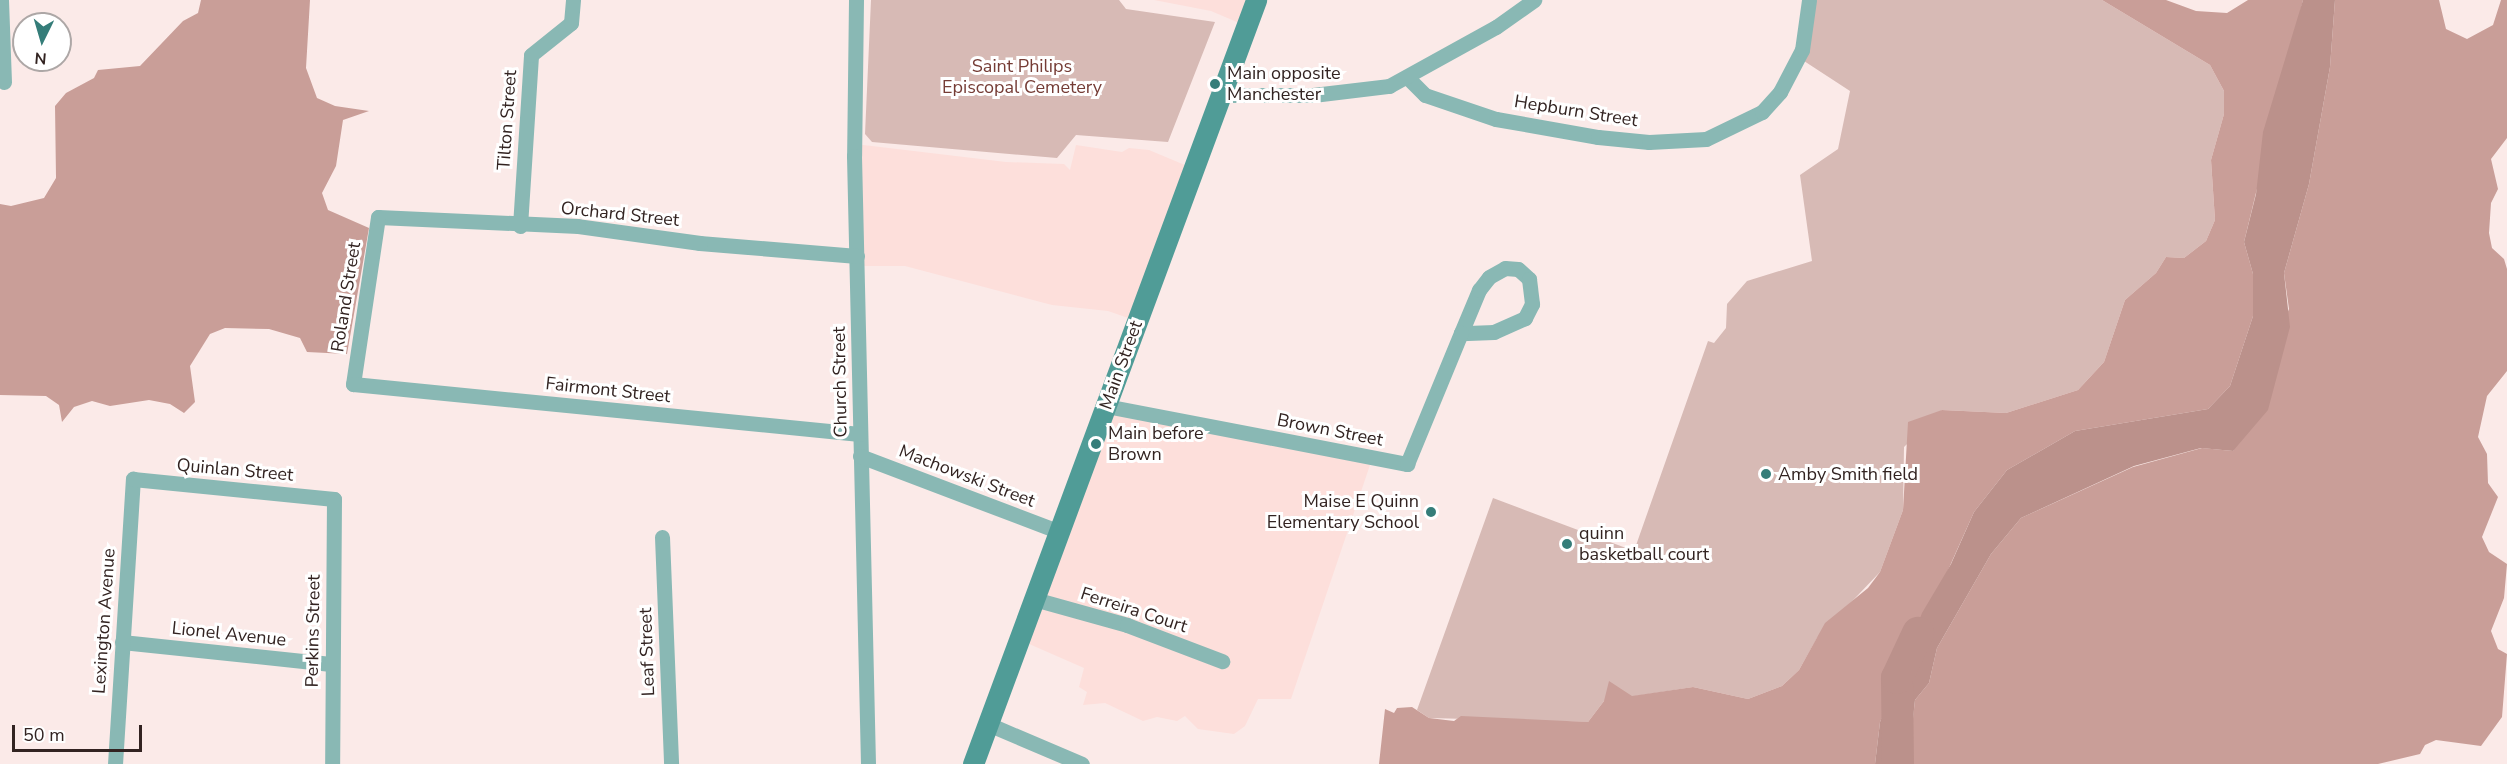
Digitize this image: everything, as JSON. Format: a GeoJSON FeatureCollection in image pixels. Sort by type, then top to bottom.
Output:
{"type":"FeatureCollection","features":[{"type":"Feature","properties":{"kind":"main road","name":"Main Street"},"geometry":{"type":"LineString","coordinates":[[973,764],[1256,0]]}},
{"type":"Feature","properties":{"kind":"street"},"geometry":{"type":"LineString","coordinates":[[1,0],[4,82]]}},
{"type":"Feature","properties":{"kind":"street","name":"Tilton Street"},"geometry":{"type":"LineString","coordinates":[[520,226],[531,55],[571,23],[573,0]]}},
{"type":"Feature","properties":{"kind":"street","name":"Church Street"},"geometry":{"type":"LineString","coordinates":[[856,0],[853,74],[868,764]]}},
{"type":"Feature","properties":{"kind":"street"},"geometry":{"type":"LineString","coordinates":[[1220,95],[1261,97],[1348,92],[1389,86],[1408,78],[1534,0]]}},
{"type":"Feature","properties":{"kind":"street","name":"Hepburn Street"},"geometry":{"type":"LineString","coordinates":[[1408,78],[1425,95],[1496,119],[1598,137],[1683,141],[1706,139],[1762,112],[1794,72],[1802,50],[1809,0]]}},
{"type":"Feature","properties":{"kind":"street","name":"Orchard Street"},"geometry":{"type":"LineString","coordinates":[[378,217],[520,226],[578,226],[700,243],[857,256]]}},
{"type":"Feature","properties":{"kind":"street","name":"Roland Street"},"geometry":{"type":"LineString","coordinates":[[353,384],[378,217]]}},
{"type":"Feature","properties":{"kind":"street","name":"Brown Street"},"geometry":{"type":"LineString","coordinates":[[1106,406],[1407,465],[1472,303],[1489,277],[1505,268],[1523,272],[1529,279],[1532,304],[1525,318],[1494,332],[1461,333]]}},
{"type":"Feature","properties":{"kind":"street","name":"Fairmont Street"},"geometry":{"type":"LineString","coordinates":[[353,384],[860,434]]}},
{"type":"Feature","properties":{"kind":"street","name":"Machowski Street"},"geometry":{"type":"LineString","coordinates":[[860,456],[1060,532]]}},
{"type":"Feature","properties":{"kind":"street","name":"Quinlan Street"},"geometry":{"type":"LineString","coordinates":[[133,480],[334,499]]}},
{"type":"Feature","properties":{"kind":"street","name":"Lexington Avenue"},"geometry":{"type":"LineString","coordinates":[[115,764],[133,480]]}},
{"type":"Feature","properties":{"kind":"street","name":"Perkins Street"},"geometry":{"type":"LineString","coordinates":[[332,764],[334,499]]}},
{"type":"Feature","properties":{"kind":"street","name":"Leaf Street"},"geometry":{"type":"LineString","coordinates":[[662,537],[670,764]]}},
{"type":"Feature","properties":{"kind":"street","name":"Ferreira Court"},"geometry":{"type":"LineString","coordinates":[[1034,598],[1127,625],[1222,661]]}},
{"type":"Feature","properties":{"kind":"street","name":"Lionel Avenue"},"geometry":{"type":"LineString","coordinates":[[122,642],[332,664]]}},
{"type":"Feature","properties":{"kind":"street"},"geometry":{"type":"LineString","coordinates":[[988,724],[1081,764]]}},
{"type":"Feature","properties":{"kind":"shaded area"},"geometry":{"type":"Polygon","coordinates":[[[201,0],[310,0],[306,68],[317,98],[335,106],[369,111],[343,120],[336,166],[322,193],[328,210],[369,228],[347,354],[307,352],[300,338],[269,329],[225,328],[210,334],[190,366],[195,402],[184,413],[170,404],[149,400],[110,406],[92,401],[74,407],[62,422],[59,405],[46,396],[0,395],[0,204],[11,206],[44,198],[56,178],[55,106],[66,93],[94,78],[98,70],[140,66],[183,21],[198,13],[201,0]]]}},
{"type":"Feature","properties":{"kind":"shaded area"},"geometry":{"type":"Polygon","coordinates":[[[1154,0],[1255,0],[1244,25],[1211,11],[1154,0]]]}},
{"type":"Feature","properties":{"kind":"shaded area"},"geometry":{"type":"Polygon","coordinates":[[[2102,0],[2166,0],[2196,11],[2227,13],[2248,0],[2303,0],[2244,242],[2253,274],[2253,316],[2230,386],[2208,409],[2075,431],[2007,470],[1974,512],[1880,722],[1875,764],[1379,764],[1385,709],[1394,713],[1397,708],[1412,707],[1429,718],[1454,721],[1461,716],[1588,722],[1604,701],[1609,681],[1632,696],[1693,687],[1748,699],[1782,686],[1799,670],[1825,623],[1868,588],[1880,572],[1903,510],[1908,422],[1942,410],[2006,413],[2078,390],[2104,362],[2125,300],[2156,273],[2166,257],[2184,258],[2206,241],[2215,220],[2211,160],[2224,114],[2224,91],[2210,65],[2102,0]]]}},
{"type":"Feature","properties":{"kind":"shaded area"},"geometry":{"type":"Polygon","coordinates":[[[2303,0],[2335,0],[2330,67],[2309,184],[2284,273],[2290,327],[2268,410],[2233,451],[2201,448],[2134,466],[2021,518],[1991,554],[1937,648],[1929,683],[1915,700],[1908,764],[1875,764],[1880,722],[1922,613],[1951,564],[1974,512],[2007,470],[2075,431],[2208,409],[2230,386],[2253,316],[2253,274],[2244,242],[2256,194],[2263,132],[2303,0]]]}},
{"type":"Feature","properties":{"kind":"shaded area"},"geometry":{"type":"Polygon","coordinates":[[[2335,0],[2439,0],[2446,29],[2467,39],[2493,25],[2501,0],[2507,0],[2507,138],[2491,159],[2498,189],[2491,203],[2489,233],[2492,248],[2504,259],[2507,269],[2507,371],[2487,396],[2478,437],[2487,454],[2488,483],[2498,497],[2482,537],[2489,552],[2507,564],[2504,598],[2491,631],[2498,649],[2507,654],[2502,717],[2481,746],[2436,740],[2425,745],[2420,754],[2378,764],[1908,764],[1915,700],[1929,683],[1937,648],[1991,554],[2021,518],[2133,467],[2202,448],[2233,451],[2289,309],[2284,273],[2309,184],[2330,67],[2335,0]]]}},
{"type":"Feature","properties":{"kind":"shaded area"},"geometry":{"type":"Polygon","coordinates":[[[855,144],[1006,162],[1064,164],[1070,170],[1076,145],[1122,152],[1129,148],[1149,150],[1192,168],[1134,320],[1108,311],[1052,305],[905,266],[857,266],[855,144]]]}},
{"type":"Feature","properties":{"kind":"shaded area"},"geometry":{"type":"Polygon","coordinates":[[[1104,411],[1371,462],[1291,699],[1258,699],[1245,726],[1234,734],[1198,729],[1185,716],[1177,721],[1157,717],[1143,721],[1105,703],[1083,705],[1087,692],[1079,687],[1084,668],[1020,640],[1104,411]]]}},
{"type":"Feature","properties":{"kind":"green space","name":"Saint Philips Episcopal Cemetery"},"geometry":{"type":"Polygon","coordinates":[[[871,0],[1119,0],[1126,9],[1215,22],[1168,142],[1076,135],[1057,158],[872,142],[865,134],[871,0]]]}},
{"type":"Feature","properties":{"kind":"green space"},"geometry":{"type":"Polygon","coordinates":[[[1808,0],[2102,0],[2210,65],[2224,91],[2224,114],[2211,160],[2215,220],[2206,241],[2184,258],[2166,257],[2156,273],[2125,300],[2104,362],[2078,390],[2006,413],[1942,410],[1904,447],[1903,510],[1880,572],[1817,638],[1799,670],[1782,686],[1748,699],[1693,687],[1604,701],[1588,722],[1429,718],[1417,710],[1493,498],[1634,551],[1708,341],[1714,343],[1726,328],[1727,304],[1747,281],[1812,261],[1800,175],[1838,149],[1850,91],[1804,61],[1808,0]]]}},
{"type":"Feature","properties":{"kind":"waterway"},"geometry":{"type":"LineString","coordinates":[[1898,764],[1897,678],[1918,633]]}},
{"type":"Feature","properties":{"kind":"place","name":"Main opposite Manchester"},"geometry":{"type":"Point","coordinates":[1215,84]}},
{"type":"Feature","properties":{"kind":"place","name":"Main before Brown"},"geometry":{"type":"Point","coordinates":[1096,444]}},
{"type":"Feature","properties":{"kind":"place","name":"Amby Smith field"},"geometry":{"type":"Point","coordinates":[1766,474]}},
{"type":"Feature","properties":{"kind":"place","name":"Maise E Quinn Elementary School"},"geometry":{"type":"Point","coordinates":[1431,512]}},
{"type":"Feature","properties":{"kind":"place","name":"quinn basketball court"},"geometry":{"type":"Point","coordinates":[1567,544]}}]}
